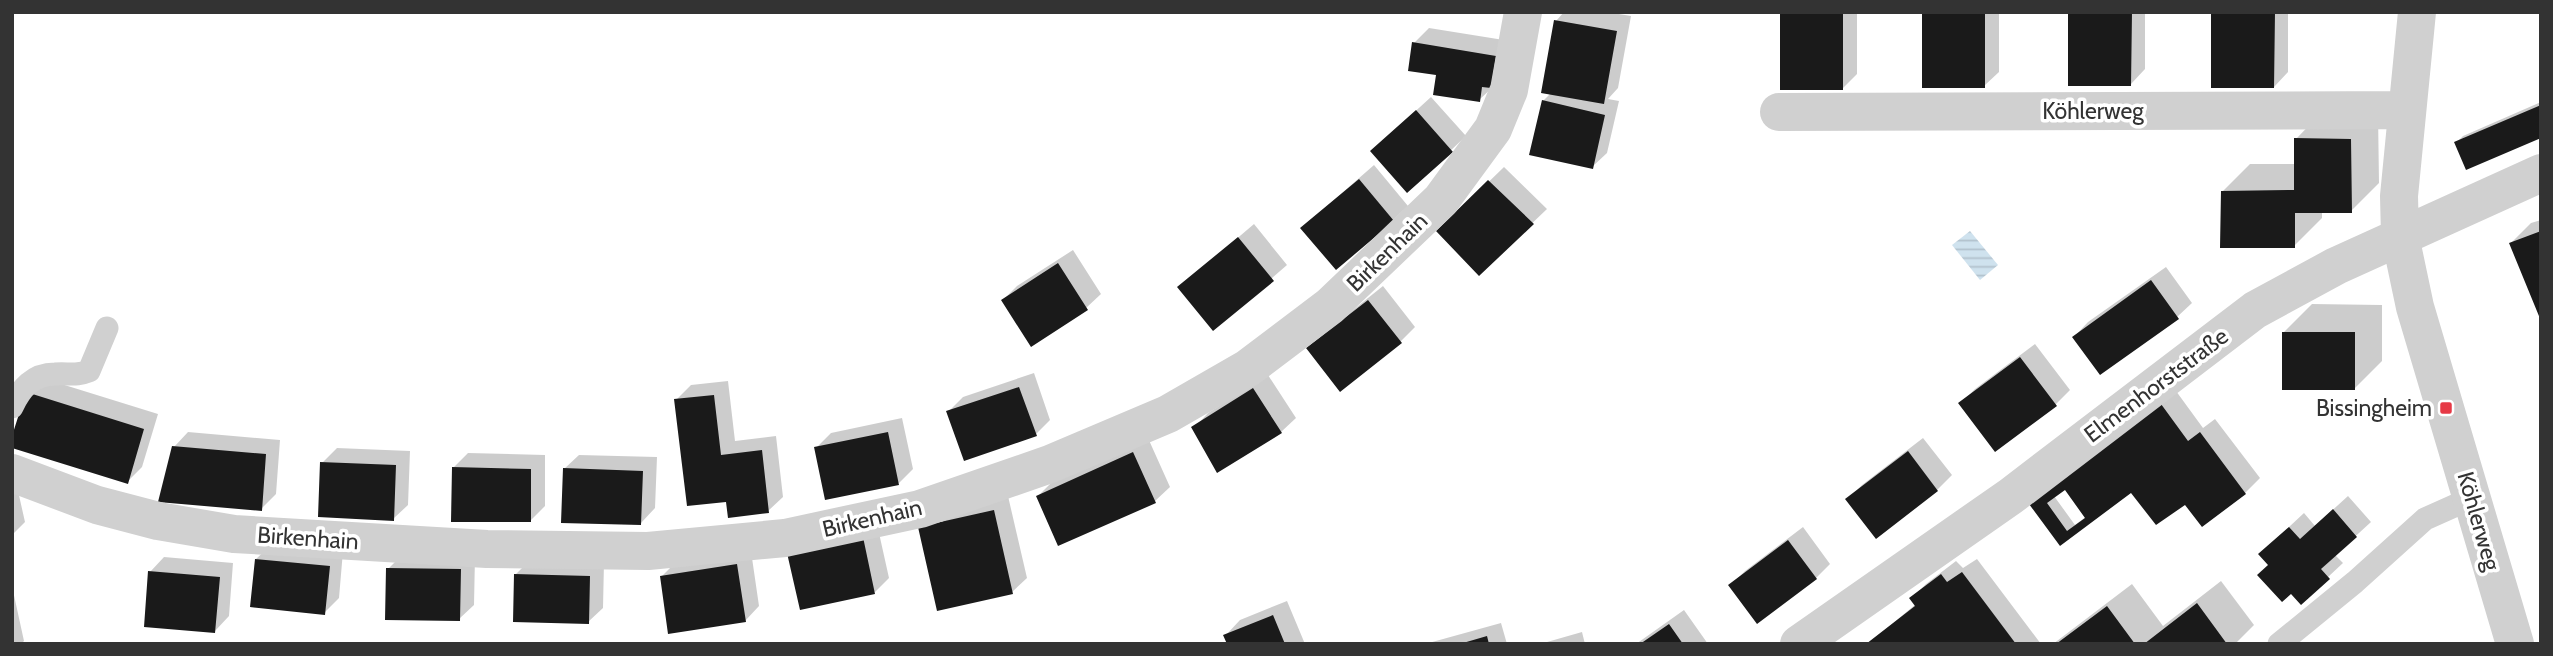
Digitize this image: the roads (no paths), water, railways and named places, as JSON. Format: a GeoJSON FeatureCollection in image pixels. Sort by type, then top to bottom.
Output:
{"type":"FeatureCollection","features":[{"type":"Feature","properties":{"kind":"street","name":"Birkenhain"},"geometry":{"type":"LineString","coordinates":[[12,473],[97,505],[158,521],[234,534],[487,549],[648,551],[785,538],[920,509],[1051,464],[1168,414],[1248,368],[1330,306],[1441,200],[1493,129],[1509,90],[1523,12]]}},
{"type":"Feature","properties":{"kind":"street","name":"Köhlerweg"},"geometry":{"type":"LineString","coordinates":[[2417,12],[2399,195],[2400,236],[2415,307],[2515,644]]}},
{"type":"Feature","properties":{"kind":"street","name":"Köhlerweg"},"geometry":{"type":"LineString","coordinates":[[1779,113],[2407,110]]}},
{"type":"Feature","properties":{"kind":"street","name":"Elmenhorststraße"},"geometry":{"type":"LineString","coordinates":[[1799,644],[2011,496],[2255,310],[2336,266],[2541,173]]}},
{"type":"Feature","properties":{"kind":"lane"},"geometry":{"type":"LineString","coordinates":[[12,407],[20,389],[30,381],[53,373],[79,376],[89,371],[107,328]]}},
{"type":"Feature","properties":{"kind":"lane"},"geometry":{"type":"LineString","coordinates":[[2279,644],[2425,519],[2472,498]]}},
{"type":"Feature","properties":{"kind":"water"},"geometry":{"type":"Polygon","coordinates":[[[1970,231],[1998,265],[1980,280],[1952,245],[1970,231]]]}},
{"type":"Feature","properties":{"kind":"place","name":"Bissingheim"},"geometry":{"type":"Point","coordinates":[2446,408]}}]}
